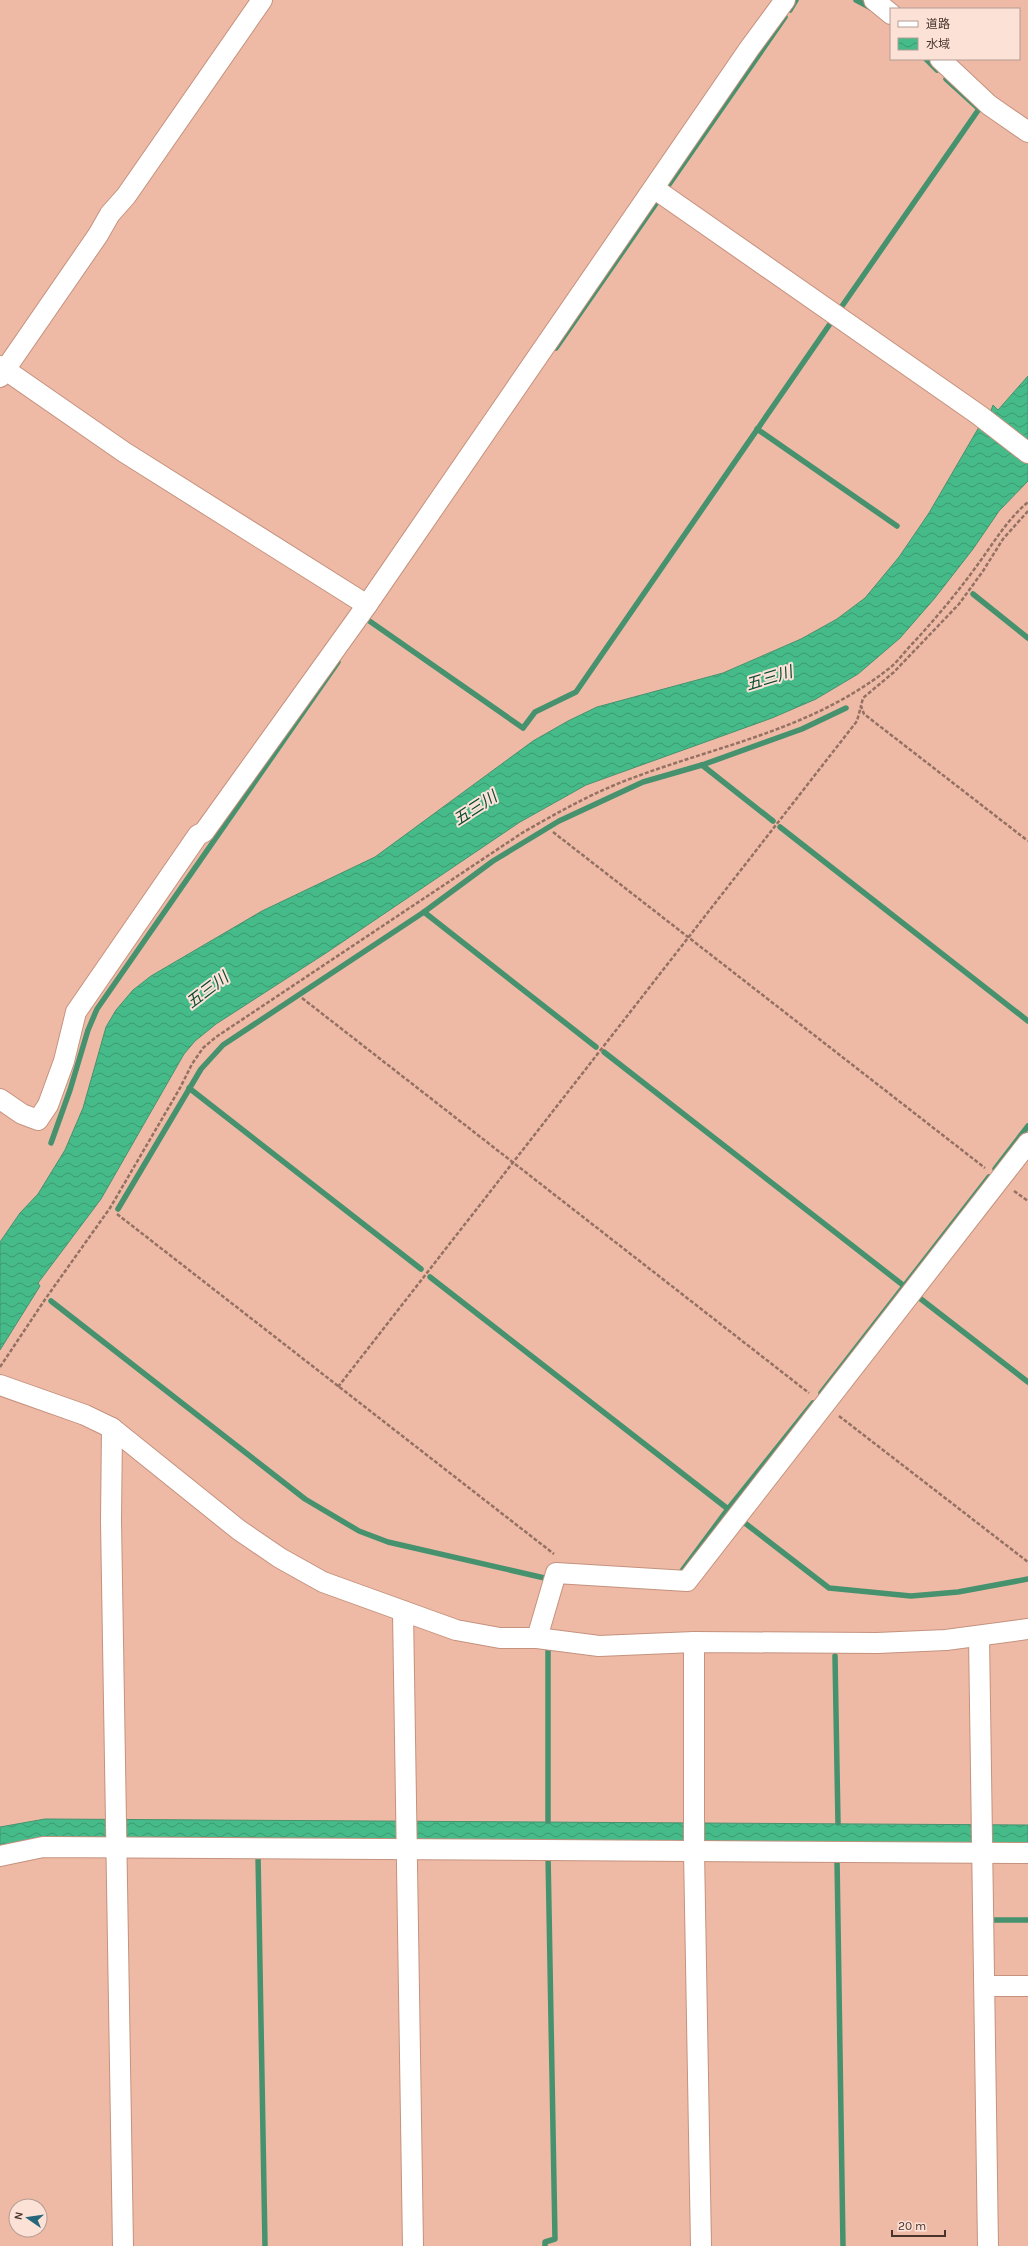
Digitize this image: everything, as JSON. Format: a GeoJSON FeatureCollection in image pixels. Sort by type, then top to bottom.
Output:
{"type":"FeatureCollection","features":[{"type":"Feature","properties":{"kind":"street"},"geometry":{"type":"LineString","coordinates":[[262,0],[126,196],[110,214],[98,235],[2,371],[124,452],[368,606]]}},
{"type":"Feature","properties":{"kind":"street"},"geometry":{"type":"LineString","coordinates":[[0,1099],[22,1114],[38,1120],[48,1105],[64,1061],[76,1012],[198,835],[204,832],[368,606],[655,189],[748,49],[785,0]]}},
{"type":"Feature","properties":{"kind":"street"},"geometry":{"type":"LineString","coordinates":[[874,0],[890,13]]}},
{"type":"Feature","properties":{"kind":"street"},"geometry":{"type":"LineString","coordinates":[[941,60],[990,105],[1028,132]]}},
{"type":"Feature","properties":{"kind":"street"},"geometry":{"type":"LineString","coordinates":[[655,189],[979,415],[1028,453]]}},
{"type":"Feature","properties":{"kind":"street"},"geometry":{"type":"LineString","coordinates":[[537,1638],[556,1573],[687,1581],[1028,1143]]}},
{"type":"Feature","properties":{"kind":"street"},"geometry":{"type":"LineString","coordinates":[[0,1385],[85,1415],[112,1428],[239,1530],[280,1558],[323,1582],[456,1630],[500,1638],[537,1638],[599,1646],[694,1642],[877,1643],[946,1640],[1028,1629]]}},
{"type":"Feature","properties":{"kind":"street"},"geometry":{"type":"LineString","coordinates":[[112,1428],[111,1521],[124,2246]]}},
{"type":"Feature","properties":{"kind":"street"},"geometry":{"type":"LineString","coordinates":[[403,1611],[406,1724],[406,1848],[413,2246]]}},
{"type":"Feature","properties":{"kind":"street"},"geometry":{"type":"LineString","coordinates":[[979,1636],[988,2246]]}},
{"type":"Feature","properties":{"kind":"street"},"geometry":{"type":"LineString","coordinates":[[694,1642],[694,1851],[701,2246]]}},
{"type":"Feature","properties":{"kind":"street"},"geometry":{"type":"LineString","coordinates":[[0,1856],[43,1847],[406,1848],[1028,1853]]}},
{"type":"Feature","properties":{"kind":"street"},"geometry":{"type":"LineString","coordinates":[[985,1986],[1028,1986]]}},
{"type":"Feature","properties":{"kind":"path"},"geometry":{"type":"LineString","coordinates":[[0,1368],[46,1298],[110,1208],[180,1088],[192,1064],[203,1048],[216,1037],[522,833],[570,806],[622,782],[738,744],[793,723],[825,709],[856,692],[892,666],[921,634],[981,560],[997,536],[1028,502]]}},
{"type":"Feature","properties":{"kind":"path"},"geometry":{"type":"LineString","coordinates":[[338,1386],[857,721],[863,698],[894,672],[959,604],[983,571],[1002,539],[1028,511]]}},
{"type":"Feature","properties":{"kind":"path"},"geometry":{"type":"LineString","coordinates":[[861,706],[864,714],[1028,841]]}},
{"type":"Feature","properties":{"kind":"path"},"geometry":{"type":"LineString","coordinates":[[553,832],[1028,1201]]}},
{"type":"Feature","properties":{"kind":"path"},"geometry":{"type":"LineString","coordinates":[[302,998],[1028,1562]]}},
{"type":"Feature","properties":{"kind":"path"},"geometry":{"type":"LineString","coordinates":[[117,1214],[559,1558],[556,1573]]}},
{"type":"Feature","properties":{"kind":"water","name":"五三川"},"geometry":{"type":"Polygon","coordinates":[[[1028,376],[1028,481],[999,511],[973,549],[934,599],[900,638],[858,674],[816,699],[772,718],[586,785],[520,822],[326,953],[216,1024],[195,1041],[184,1054],[101,1199],[38,1283],[40,1286],[0,1350],[0,1242],[20,1213],[38,1194],[65,1150],[83,1108],[106,1027],[116,1010],[133,990],[151,976],[262,911],[375,857],[533,741],[568,721],[597,707],[723,673],[801,639],[837,619],[865,598],[899,557],[929,513],[979,427],[989,416],[993,405],[998,410],[1028,376]]]}},
{"type":"Feature","properties":{"kind":"water"},"geometry":{"type":"Polygon","coordinates":[[[45,1819],[1028,1825],[1028,1848],[0,1851],[0,1827],[45,1819]]]}},
{"type":"Feature","properties":{"kind":"waterway"},"geometry":{"type":"LineString","coordinates":[[790,10],[796,0]]}},
{"type":"Feature","properties":{"kind":"waterway"},"geometry":{"type":"LineString","coordinates":[[856,0],[873,9]]}},
{"type":"Feature","properties":{"kind":"waterway"},"geometry":{"type":"LineString","coordinates":[[668,186],[785,17]]}},
{"type":"Feature","properties":{"kind":"waterway"},"geometry":{"type":"LineString","coordinates":[[927,60],[937,70]]}},
{"type":"Feature","properties":{"kind":"waterway"},"geometry":{"type":"LineString","coordinates":[[840,309],[979,109],[946,79]]}},
{"type":"Feature","properties":{"kind":"waterway"},"geometry":{"type":"LineString","coordinates":[[556,348],[657,202]]}},
{"type":"Feature","properties":{"kind":"waterway"},"geometry":{"type":"LineString","coordinates":[[368,620],[523,728],[535,712],[576,692],[832,321]]}},
{"type":"Feature","properties":{"kind":"waterway"},"geometry":{"type":"LineString","coordinates":[[757,429],[897,526]]}},
{"type":"Feature","properties":{"kind":"waterway"},"geometry":{"type":"LineString","coordinates":[[973,594],[1028,638]]}},
{"type":"Feature","properties":{"kind":"waterway"},"geometry":{"type":"LineString","coordinates":[[51,1143],[70,1090],[88,1030],[97,1009],[338,662]]}},
{"type":"Feature","properties":{"kind":"waterway"},"geometry":{"type":"LineString","coordinates":[[118,1209],[201,1069],[223,1045],[424,912],[493,861],[559,821],[643,782],[702,765],[802,729],[846,708]]}},
{"type":"Feature","properties":{"kind":"waterway"},"geometry":{"type":"LineString","coordinates":[[702,765],[773,821]]}},
{"type":"Feature","properties":{"kind":"waterway"},"geometry":{"type":"LineString","coordinates":[[780,827],[1028,1021]]}},
{"type":"Feature","properties":{"kind":"waterway"},"geometry":{"type":"LineString","coordinates":[[424,912],[596,1047]]}},
{"type":"Feature","properties":{"kind":"waterway"},"geometry":{"type":"LineString","coordinates":[[604,1052],[908,1289]]}},
{"type":"Feature","properties":{"kind":"waterway"},"geometry":{"type":"LineString","coordinates":[[189,1088],[421,1269]]}},
{"type":"Feature","properties":{"kind":"waterway"},"geometry":{"type":"LineString","coordinates":[[995,1169],[1028,1126]]}},
{"type":"Feature","properties":{"kind":"waterway"},"geometry":{"type":"LineString","coordinates":[[821,1393],[989,1177]]}},
{"type":"Feature","properties":{"kind":"waterway"},"geometry":{"type":"LineString","coordinates":[[430,1277],[728,1509]]}},
{"type":"Feature","properties":{"kind":"waterway"},"geometry":{"type":"LineString","coordinates":[[917,1296],[1028,1382]]}},
{"type":"Feature","properties":{"kind":"waterway"},"geometry":{"type":"LineString","coordinates":[[51,1301],[305,1499],[359,1531],[388,1542],[549,1579]]}},
{"type":"Feature","properties":{"kind":"waterway"},"geometry":{"type":"LineString","coordinates":[[682,1571],[728,1509],[813,1403]]}},
{"type":"Feature","properties":{"kind":"waterway"},"geometry":{"type":"LineString","coordinates":[[741,1520],[829,1588],[911,1596],[958,1592],[1028,1579]]}},
{"type":"Feature","properties":{"kind":"waterway"},"geometry":{"type":"LineString","coordinates":[[548,1645],[548,1821]]}},
{"type":"Feature","properties":{"kind":"waterway"},"geometry":{"type":"LineString","coordinates":[[835,1656],[838,1823]]}},
{"type":"Feature","properties":{"kind":"waterway"},"geometry":{"type":"LineString","coordinates":[[545,2246],[545,2242],[555,2239],[548,1854]]}},
{"type":"Feature","properties":{"kind":"waterway"},"geometry":{"type":"LineString","coordinates":[[258,1855],[265,2246]]}},
{"type":"Feature","properties":{"kind":"waterway"},"geometry":{"type":"LineString","coordinates":[[837,1858],[843,2246]]}},
{"type":"Feature","properties":{"kind":"waterway"},"geometry":{"type":"LineString","coordinates":[[988,1920],[1028,1920]]}}]}
